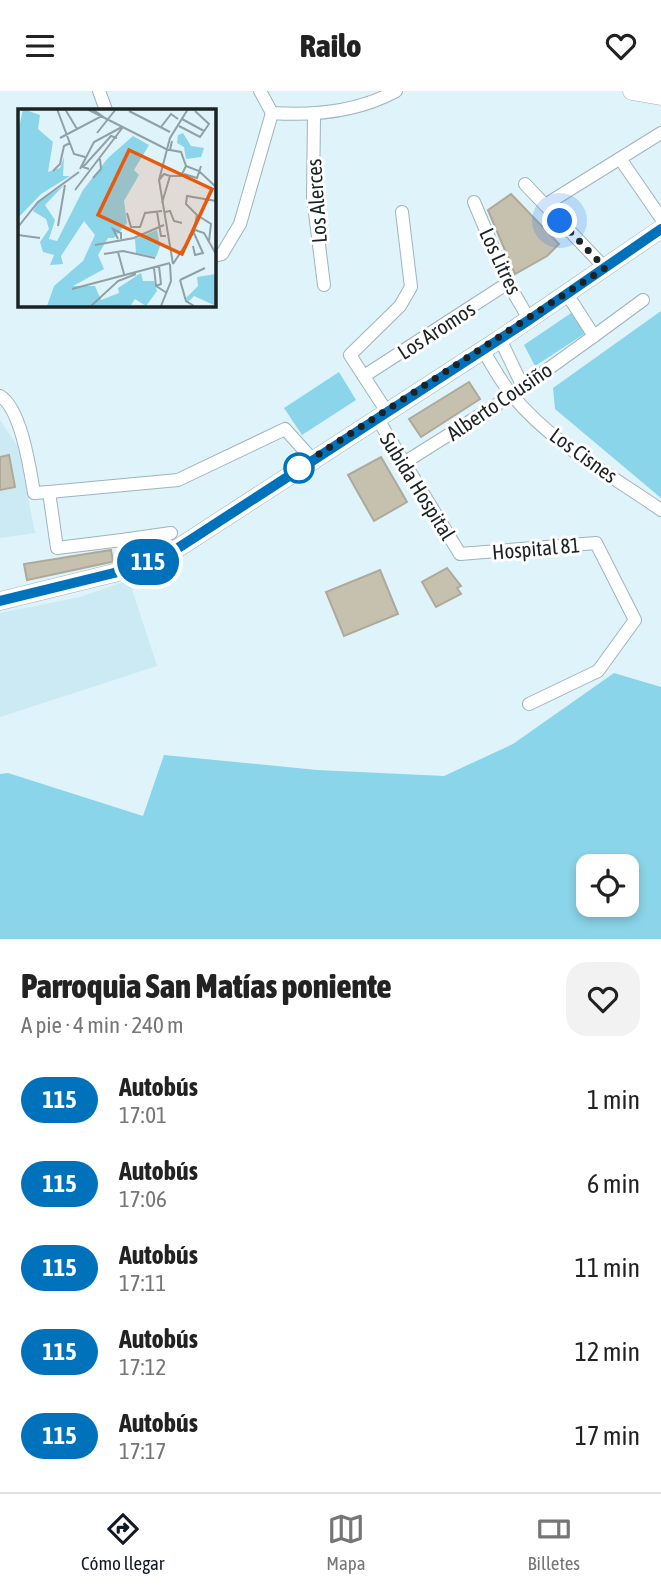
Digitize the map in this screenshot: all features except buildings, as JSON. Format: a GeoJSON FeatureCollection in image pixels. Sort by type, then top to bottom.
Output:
{"type":"FeatureCollection","features":[{"type":"Feature","properties":{"kind":"main road"},"geometry":{"type":"LineString","coordinates":[[632,91],[661,96]]}},
{"type":"Feature","properties":{"kind":"main road"},"geometry":{"type":"LineString","coordinates":[[0,601],[132,568],[197,538],[312,459],[529,320],[661,229]]}},
{"type":"Feature","properties":{"kind":"street"},"geometry":{"type":"LineString","coordinates":[[99,91],[106,109]]}},
{"type":"Feature","properties":{"kind":"street"},"geometry":{"type":"LineString","coordinates":[[215,256],[222,254],[240,224],[272,113],[260,91]]}},
{"type":"Feature","properties":{"kind":"street"},"geometry":{"type":"LineString","coordinates":[[272,113],[314,116],[379,100],[396,91]]}},
{"type":"Feature","properties":{"kind":"street","name":"Los Alerces"},"geometry":{"type":"LineString","coordinates":[[314,116],[313,197],[324,285]]}},
{"type":"Feature","properties":{"kind":"street"},"geometry":{"type":"LineString","coordinates":[[545,205],[661,133]]}},
{"type":"Feature","properties":{"kind":"street"},"geometry":{"type":"LineString","coordinates":[[621,159],[661,218]]}},
{"type":"Feature","properties":{"kind":"street"},"geometry":{"type":"LineString","coordinates":[[525,184],[605,268]]}},
{"type":"Feature","properties":{"kind":"street","name":"Los Litres"},"geometry":{"type":"LineString","coordinates":[[474,202],[508,283],[529,320]]}},
{"type":"Feature","properties":{"kind":"street","name":"Subida Hospital"},"geometry":{"type":"LineString","coordinates":[[402,212],[411,287],[400,306],[350,355],[364,376],[402,464],[460,554]]}},
{"type":"Feature","properties":{"kind":"street","name":"Los Aromos"},"geometry":{"type":"LineString","coordinates":[[364,376],[508,283]]}},
{"type":"Feature","properties":{"kind":"street"},"geometry":{"type":"LineString","coordinates":[[567,294],[594,335]]}},
{"type":"Feature","properties":{"kind":"street","name":"Alberto Cousiño"},"geometry":{"type":"LineString","coordinates":[[402,464],[512,395],[643,300]]}},
{"type":"Feature","properties":{"kind":"street"},"geometry":{"type":"LineString","coordinates":[[500,339],[523,387]]}},
{"type":"Feature","properties":{"kind":"street","name":"Los Cisnes"},"geometry":{"type":"LineString","coordinates":[[482,350],[512,395],[558,438],[661,510]]}},
{"type":"Feature","properties":{"kind":"street"},"geometry":{"type":"LineString","coordinates":[[0,395],[8,400],[25,446],[34,493],[178,480],[285,429],[312,459]]}},
{"type":"Feature","properties":{"kind":"street"},"geometry":{"type":"LineString","coordinates":[[49,492],[57,548],[171,533]]}},
{"type":"Feature","properties":{"kind":"street"},"geometry":{"type":"LineString","coordinates":[[122,540],[132,568]]}},
{"type":"Feature","properties":{"kind":"street","name":"Hospital 81"},"geometry":{"type":"LineString","coordinates":[[460,554],[596,543],[635,620],[598,671],[529,704]]}},
{"type":"Feature","properties":{"kind":"shaded area"},"geometry":{"type":"Polygon","coordinates":[[[580,307],[592,329],[535,366],[524,345],[580,307]]]}},
{"type":"Feature","properties":{"kind":"shaded area"},"geometry":{"type":"Polygon","coordinates":[[[661,311],[661,498],[555,409],[553,388],[661,311]]]}},
{"type":"Feature","properties":{"kind":"shaded area"},"geometry":{"type":"Polygon","coordinates":[[[339,372],[356,400],[302,435],[284,408],[339,372]]]}},
{"type":"Feature","properties":{"kind":"shaded area"},"geometry":{"type":"Polygon","coordinates":[[[0,420],[18,447],[35,533],[0,538],[0,420]]]}},
{"type":"Feature","properties":{"kind":"shaded area"},"geometry":{"type":"Polygon","coordinates":[[[129,580],[157,666],[0,717],[0,613],[80,597],[129,580]]]}},
{"type":"Feature","properties":{"kind":"shaded area"},"geometry":{"type":"Polygon","coordinates":[[[614,673],[661,687],[661,939],[0,939],[0,774],[8,773],[143,816],[164,755],[317,770],[444,776],[513,744],[614,673]]]}},
{"type":"Feature","properties":{"kind":"bus line","name":"115"},"geometry":{"type":"LineString","coordinates":[[0,601],[132,568],[197,538],[293,471],[529,320],[661,229]]}},
{"type":"Feature","properties":{"kind":"route"},"geometry":{"type":"LineString","coordinates":[[299,468],[293,471],[500,339],[605,268],[560,221]]}}]}
